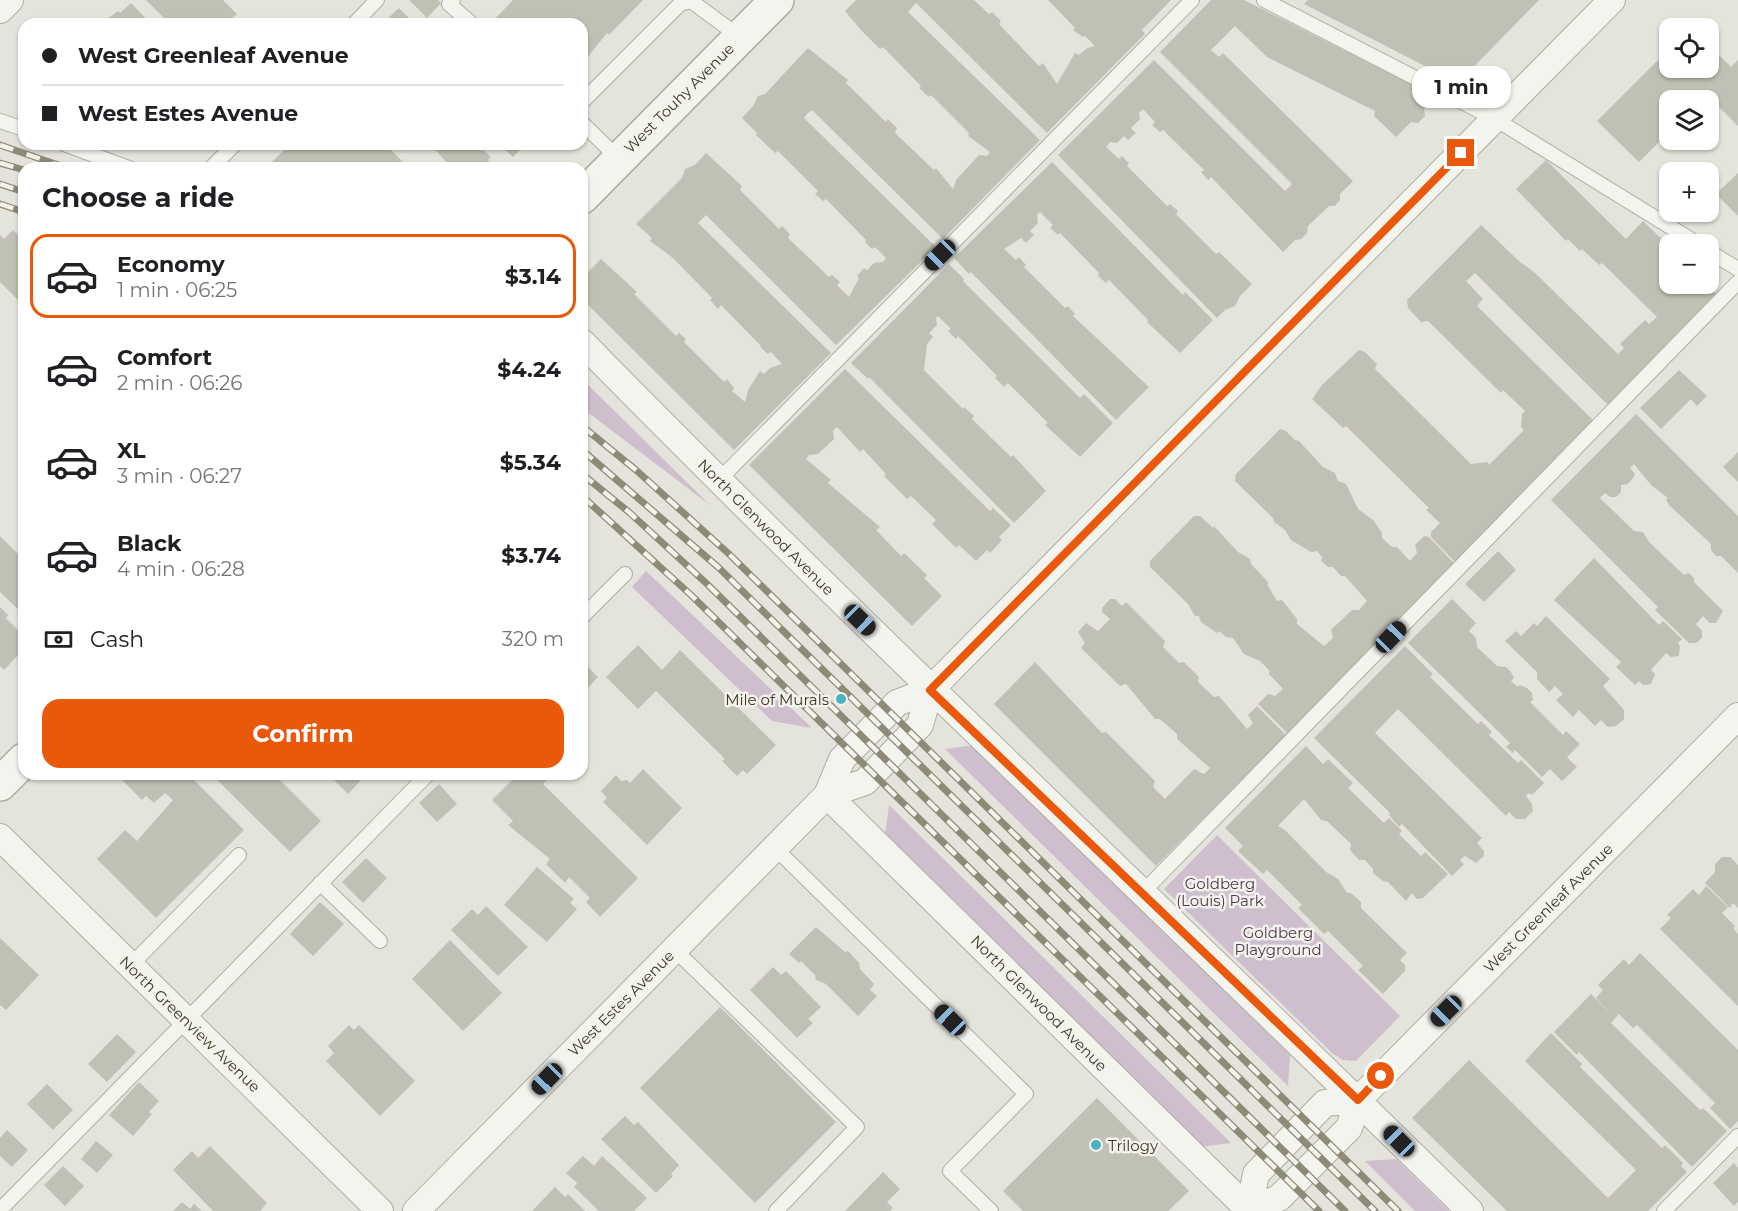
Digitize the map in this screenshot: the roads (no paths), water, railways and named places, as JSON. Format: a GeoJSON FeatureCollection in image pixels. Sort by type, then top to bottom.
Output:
{"type":"FeatureCollection","features":[{"type":"Feature","properties":{"kind":"street"},"geometry":{"type":"LineString","coordinates":[[0,10],[10,0]]}},
{"type":"Feature","properties":{"kind":"street","name":"West Touhy Avenue"},"geometry":{"type":"LineString","coordinates":[[588,191],[777,0]]}},
{"type":"Feature","properties":{"kind":"street","name":"West Estes Avenue"},"geometry":{"type":"LineString","coordinates":[[416,1211],[827,795],[842,759],[857,743],[897,703],[930,690],[1612,0]]}},
{"type":"Feature","properties":{"kind":"street","name":"North Glenwood Avenue"},"geometry":{"type":"LineString","coordinates":[[588,348],[718,481],[930,690],[1358,1100],[1470,1211]]}},
{"type":"Feature","properties":{"kind":"street","name":"West Greenleaf Avenue"},"geometry":{"type":"LineString","coordinates":[[1249,1210],[1279,1198],[1349,1128],[1358,1100],[1738,716]]}},
{"type":"Feature","properties":{"kind":"street"},"geometry":{"type":"LineString","coordinates":[[0,784],[18,766]]}},
{"type":"Feature","properties":{"kind":"street","name":"North Glenwood Avenue"},"geometry":{"type":"LineString","coordinates":[[827,795],[1249,1210]]}},
{"type":"Feature","properties":{"kind":"street","name":"North Greenview Avenue"},"geometry":{"type":"LineString","coordinates":[[0,837],[380,1211]]}},
{"type":"Feature","properties":{"kind":"street"},"geometry":{"type":"LineString","coordinates":[[1249,1210],[1256,1174],[1325,1103],[1358,1100]]}},
{"type":"Feature","properties":{"kind":"lane"},"geometry":{"type":"LineString","coordinates":[[360,18],[377,0]]}},
{"type":"Feature","properties":{"kind":"lane"},"geometry":{"type":"LineString","coordinates":[[453,0],[449,4],[464,18]]}},
{"type":"Feature","properties":{"kind":"lane"},"geometry":{"type":"LineString","coordinates":[[718,481],[1192,0]]}},
{"type":"Feature","properties":{"kind":"lane"},"geometry":{"type":"LineString","coordinates":[[1264,0],[1494,120],[1682,234]]}},
{"type":"Feature","properties":{"kind":"lane"},"geometry":{"type":"LineString","coordinates":[[588,96],[680,4],[691,1],[740,38]]}},
{"type":"Feature","properties":{"kind":"lane"},"geometry":{"type":"LineString","coordinates":[[0,121],[18,127]]}},
{"type":"Feature","properties":{"kind":"lane"},"geometry":{"type":"LineString","coordinates":[[588,129],[619,159]]}},
{"type":"Feature","properties":{"kind":"lane"},"geometry":{"type":"LineString","coordinates":[[80,150],[113,162]]}},
{"type":"Feature","properties":{"kind":"lane"},"geometry":{"type":"LineString","coordinates":[[217,162],[229,150]]}},
{"type":"Feature","properties":{"kind":"lane"},"geometry":{"type":"LineString","coordinates":[[1719,258],[1738,269]]}},
{"type":"Feature","properties":{"kind":"lane"},"geometry":{"type":"LineString","coordinates":[[1142,893],[1738,282]]}},
{"type":"Feature","properties":{"kind":"lane"},"geometry":{"type":"LineString","coordinates":[[588,611],[625,574]]}},
{"type":"Feature","properties":{"kind":"lane"},"geometry":{"type":"LineString","coordinates":[[0,1210],[422,780]]}},
{"type":"Feature","properties":{"kind":"lane"},"geometry":{"type":"LineString","coordinates":[[775,848],[1026,1094],[950,1171],[991,1211]]}},
{"type":"Feature","properties":{"kind":"lane"},"geometry":{"type":"LineString","coordinates":[[130,966],[239,855]]}},
{"type":"Feature","properties":{"kind":"lane"},"geometry":{"type":"LineString","coordinates":[[320,883],[380,941]]}},
{"type":"Feature","properties":{"kind":"lane"},"geometry":{"type":"LineString","coordinates":[[674,949],[857,1127],[776,1211]]}},
{"type":"Feature","properties":{"kind":"lane"},"geometry":{"type":"LineString","coordinates":[[1664,1211],[1738,1136]]}},
{"type":"Feature","properties":{"kind":"railway"},"geometry":{"type":"LineString","coordinates":[[0,145],[50,162]]}},
{"type":"Feature","properties":{"kind":"railway"},"geometry":{"type":"LineString","coordinates":[[0,163],[18,168]]}},
{"type":"Feature","properties":{"kind":"railway"},"geometry":{"type":"LineString","coordinates":[[0,184],[18,190]]}},
{"type":"Feature","properties":{"kind":"railway"},"geometry":{"type":"LineString","coordinates":[[0,204],[18,210]]}},
{"type":"Feature","properties":{"kind":"railway"},"geometry":{"type":"LineString","coordinates":[[588,431],[636,470],[729,554],[1398,1211]]}},
{"type":"Feature","properties":{"kind":"railway"},"geometry":{"type":"LineString","coordinates":[[588,455],[718,567],[1375,1211]]}},
{"type":"Feature","properties":{"kind":"railway"},"geometry":{"type":"LineString","coordinates":[[588,479],[630,513],[706,583],[1345,1211]]}},
{"type":"Feature","properties":{"kind":"railway"},"geometry":{"type":"LineString","coordinates":[[588,501],[691,595],[1319,1211]]}},
{"type":"Feature","properties":{"kind":"place","name":"Mile of Murals"},"geometry":{"type":"Point","coordinates":[841,699]}},
{"type":"Feature","properties":{"kind":"place","name":"Trilogy"},"geometry":{"type":"Point","coordinates":[1096,1145]}},
{"type":"Feature","properties":{"kind":"park label","name":"Goldberg (Louis) Park"},"geometry":{"type":"Point","coordinates":[1220,892]}},
{"type":"Feature","properties":{"kind":"park label","name":"Goldberg Playground"},"geometry":{"type":"Point","coordinates":[1278,940]}}]}
